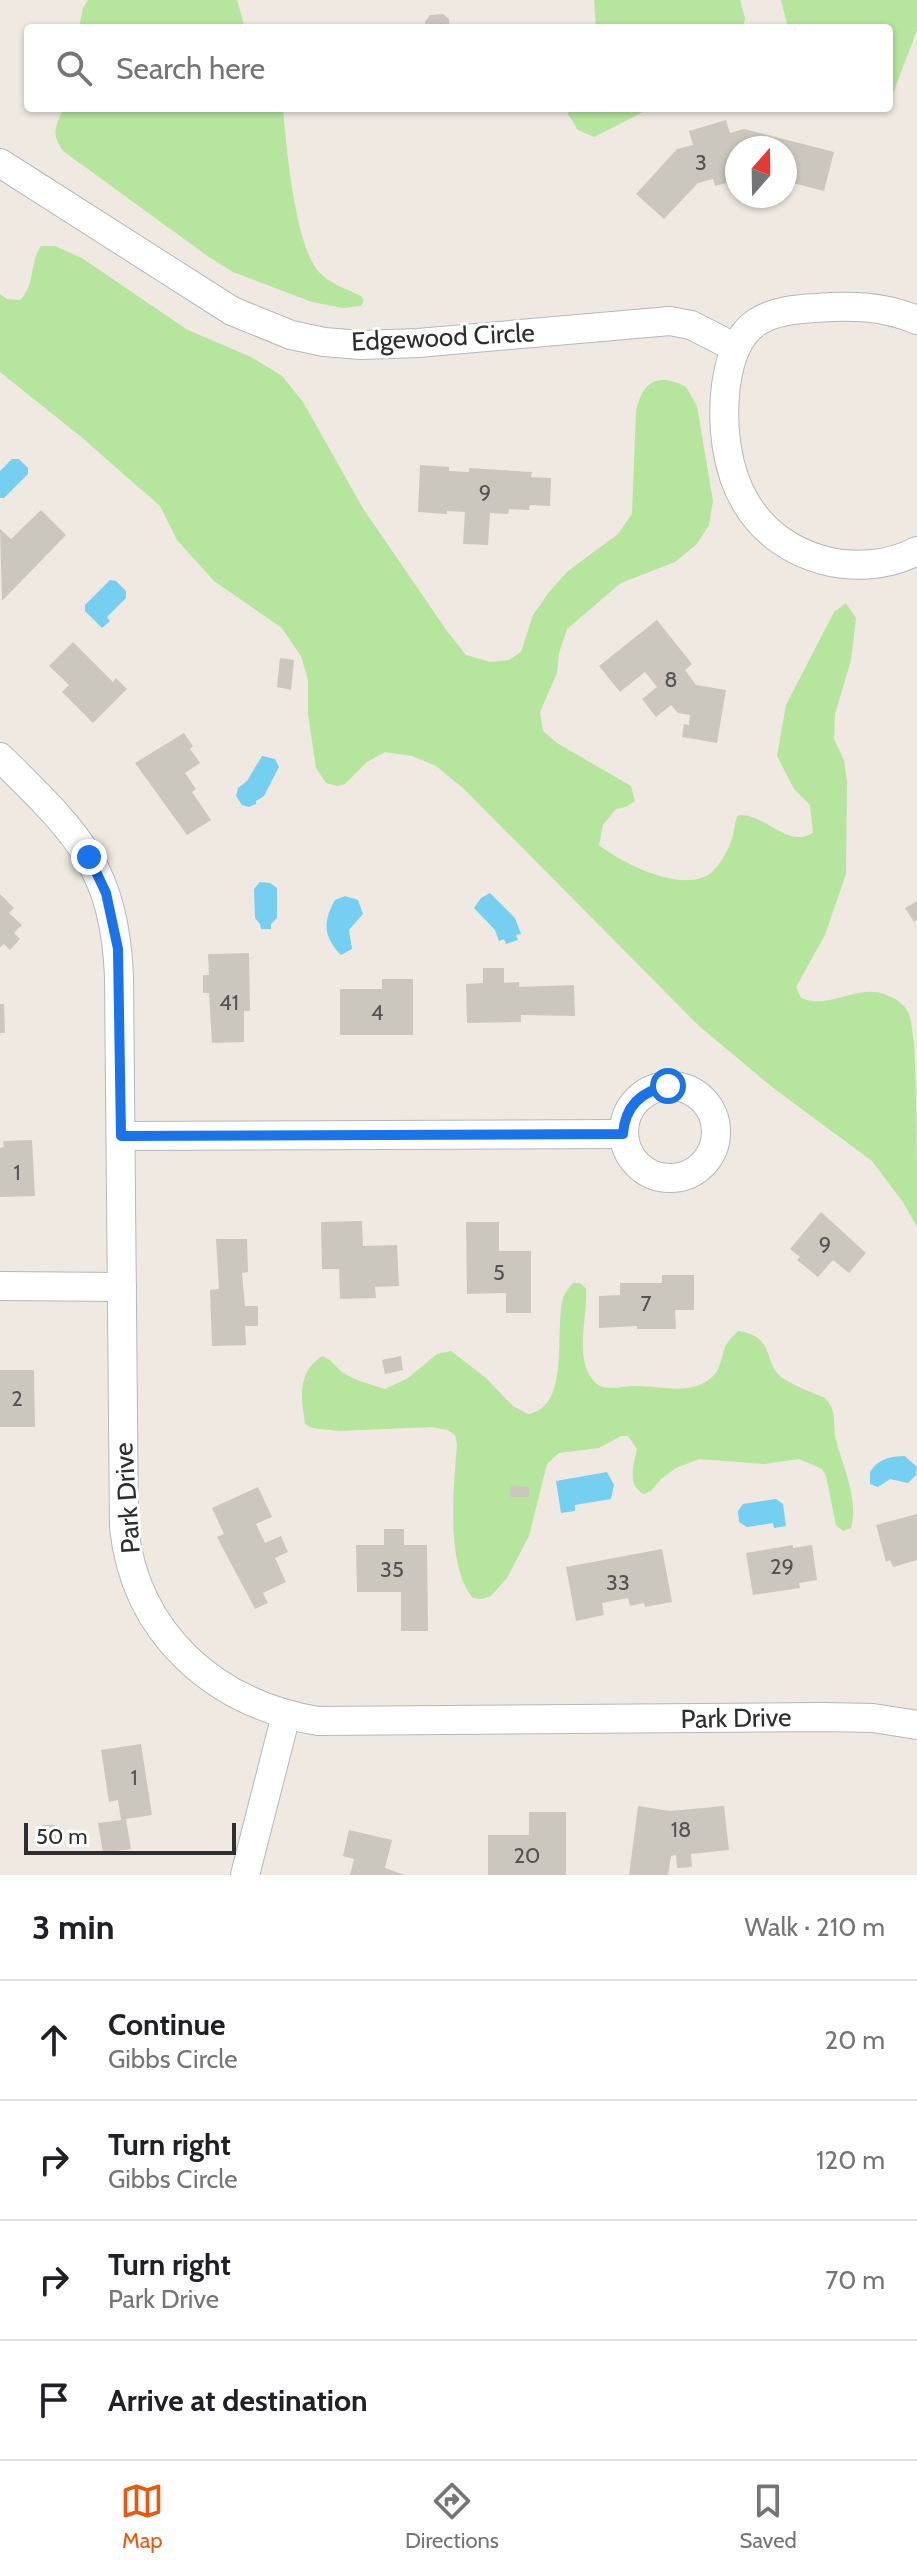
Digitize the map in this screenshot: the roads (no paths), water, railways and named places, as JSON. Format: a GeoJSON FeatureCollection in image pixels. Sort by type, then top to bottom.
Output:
{"type":"FeatureCollection","features":[{"type":"Feature","properties":{"kind":"street","name":"Edgewood Circle"},"geometry":{"type":"LineString","coordinates":[[0,163],[232,311],[291,335],[361,345],[418,343],[670,321],[691,325],[736,348]]}},
{"type":"Feature","properties":{"kind":"street"},"geometry":{"type":"LineString","coordinates":[[917,320],[868,306],[800,309],[758,321],[745,333],[736,348],[729,364],[725,396],[729,458],[739,490],[758,519],[790,546],[829,562],[846,565],[880,564],[917,551]]}},
{"type":"Feature","properties":{"kind":"street","name":"Park Drive"},"geometry":{"type":"LineString","coordinates":[[0,757],[77,837],[106,893],[118,949],[123,1516],[127,1550],[144,1600],[164,1632],[195,1666],[231,1693],[286,1715],[341,1722],[849,1717],[880,1718],[917,1725]]}},
{"type":"Feature","properties":{"kind":"street"},"geometry":{"type":"LineString","coordinates":[[121,1136],[623,1134]]}},
{"type":"Feature","properties":{"kind":"street"},"geometry":{"type":"LineString","coordinates":[[0,1286],[122,1287]]}},
{"type":"Feature","properties":{"kind":"street"},"geometry":{"type":"LineString","coordinates":[[245,1875],[286,1715]]}},
{"type":"Feature","properties":{"kind":"water"},"geometry":{"type":"Polygon","coordinates":[[[12,459],[19,459],[28,468],[28,474],[4,498],[0,498],[0,471],[12,459]]]}},
{"type":"Feature","properties":{"kind":"water"},"geometry":{"type":"Polygon","coordinates":[[[110,580],[116,581],[126,591],[126,598],[107,617],[110,621],[102,628],[85,611],[85,605],[110,580]]]}},
{"type":"Feature","properties":{"kind":"water"},"geometry":{"type":"Polygon","coordinates":[[[262,756],[275,759],[279,767],[264,796],[249,807],[242,805],[236,796],[238,788],[247,781],[262,756]]]}},
{"type":"Feature","properties":{"kind":"water"},"geometry":{"type":"Polygon","coordinates":[[[260,882],[277,888],[277,918],[271,929],[261,929],[255,918],[254,889],[260,882]]]}},
{"type":"Feature","properties":{"kind":"water"},"geometry":{"type":"Polygon","coordinates":[[[490,893],[515,918],[521,934],[516,935],[518,940],[506,944],[504,939],[499,941],[495,930],[474,908],[481,898],[490,893]]]}},
{"type":"Feature","properties":{"kind":"water"},"geometry":{"type":"Polygon","coordinates":[[[345,896],[358,900],[363,914],[349,930],[352,949],[341,955],[328,936],[327,923],[335,900],[345,896]]]}},
{"type":"Feature","properties":{"kind":"water"},"geometry":{"type":"Polygon","coordinates":[[[905,1456],[917,1467],[916,1475],[908,1483],[890,1479],[878,1487],[870,1484],[870,1472],[877,1464],[889,1458],[905,1456]]]}},
{"type":"Feature","properties":{"kind":"water"},"geometry":{"type":"Polygon","coordinates":[[[607,1472],[614,1485],[611,1499],[575,1505],[575,1511],[561,1513],[556,1481],[607,1472]]]}},
{"type":"Feature","properties":{"kind":"water"},"geometry":{"type":"Polygon","coordinates":[[[776,1499],[783,1504],[786,1526],[774,1528],[773,1523],[747,1527],[739,1522],[738,1511],[743,1504],[776,1499]]]}}]}
